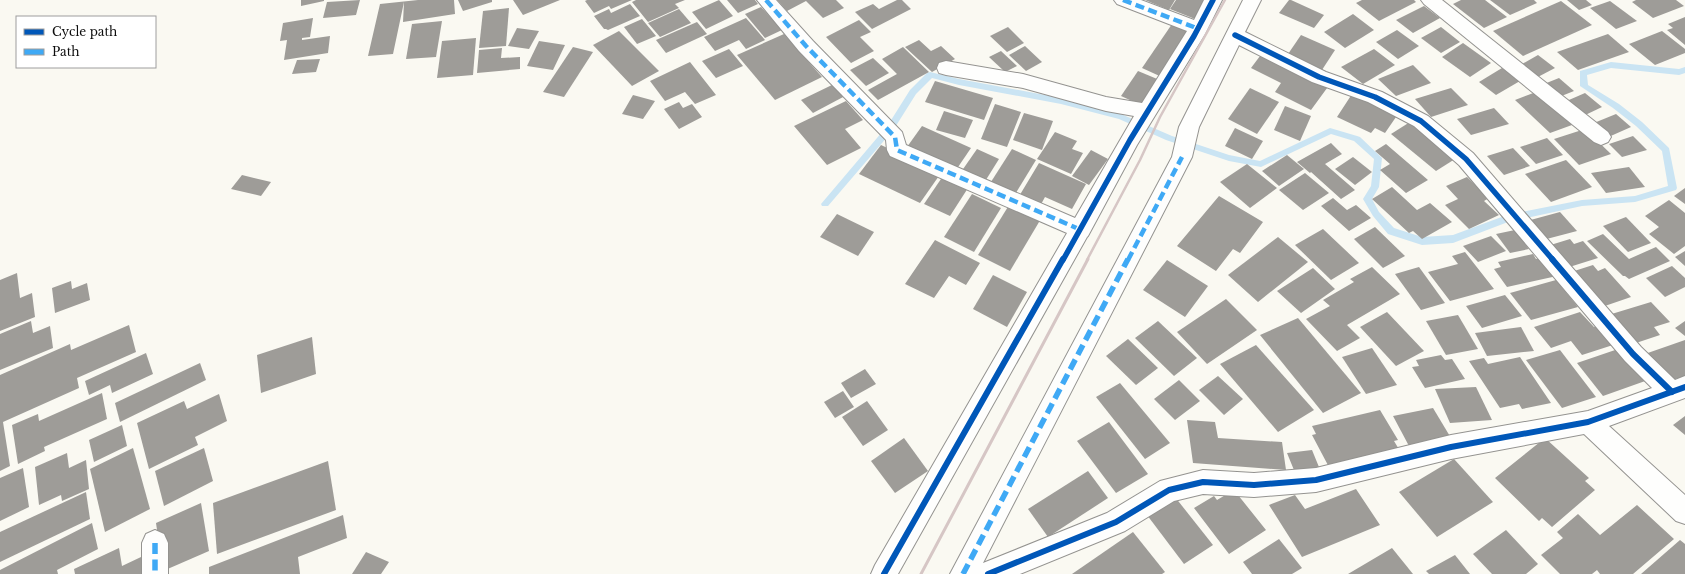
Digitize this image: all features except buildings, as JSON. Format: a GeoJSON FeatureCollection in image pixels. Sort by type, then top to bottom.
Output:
{"type":"FeatureCollection","features":[{"type":"Feature","properties":{"kind":"street"},"geometry":{"type":"LineString","coordinates":[[766,0],[806,46],[895,137],[897,150],[1081,230]]}},
{"type":"Feature","properties":{"kind":"street"},"geometry":{"type":"LineString","coordinates":[[1123,0],[1199,29]]}},
{"type":"Feature","properties":{"kind":"street"},"geometry":{"type":"LineString","coordinates":[[884,574],[1081,230],[1131,138],[1199,29],[1213,0]]}},
{"type":"Feature","properties":{"kind":"street"},"geometry":{"type":"LineString","coordinates":[[963,574],[1182,157],[1189,127],[1252,0]]}},
{"type":"Feature","properties":{"kind":"street"},"geometry":{"type":"LineString","coordinates":[[1430,0],[1601,137]]}},
{"type":"Feature","properties":{"kind":"street"},"geometry":{"type":"LineString","coordinates":[[1235,36],[1319,78],[1375,97],[1421,121],[1466,159],[1633,354],[1678,390]]}},
{"type":"Feature","properties":{"kind":"street"},"geometry":{"type":"LineString","coordinates":[[946,68],[1023,81],[1106,104],[1124,106],[1146,116]]}},
{"type":"Feature","properties":{"kind":"street"},"geometry":{"type":"LineString","coordinates":[[988,574],[1116,522],[1169,490],[1203,482],[1254,485],[1316,480],[1451,447],[1588,422],[1678,390]]}},
{"type":"Feature","properties":{"kind":"street"},"geometry":{"type":"LineString","coordinates":[[1588,422],[1685,512]]}},
{"type":"Feature","properties":{"kind":"street"},"geometry":{"type":"LineString","coordinates":[[155,574],[156,543]]}},
{"type":"Feature","properties":{"kind":"waterway"},"geometry":{"type":"LineString","coordinates":[[825,204],[891,127],[913,92],[930,75],[959,82],[1061,101],[1121,117],[1169,138],[1229,158],[1261,164],[1330,131],[1357,139],[1378,158],[1375,187],[1367,199],[1376,214],[1391,231],[1422,241],[1453,239],[1507,219],[1582,203],[1635,199],[1673,188],[1666,150],[1639,124],[1616,106],[1584,86],[1583,73],[1611,65],[1679,72],[1685,70]]}},
{"type":"Feature","properties":{"kind":"railway"},"geometry":{"type":"LineString","coordinates":[[1087,260],[1140,160],[1160,117],[1225,0]]}},
{"type":"Feature","properties":{"kind":"railway"},"geometry":{"type":"LineString","coordinates":[[921,574],[1088,259]]}},
{"type":"Feature","properties":{"kind":"marked path"},"geometry":{"type":"LineString","coordinates":[[766,0],[806,46],[895,137],[897,150],[1081,230]]}},
{"type":"Feature","properties":{"kind":"marked path"},"geometry":{"type":"LineString","coordinates":[[1123,0],[1199,29]]}},
{"type":"Feature","properties":{"kind":"marked path"},"geometry":{"type":"LineString","coordinates":[[963,574],[1182,157]]}},
{"type":"Feature","properties":{"kind":"marked path"},"geometry":{"type":"LineString","coordinates":[[155,543],[155,574]]}},
{"type":"Feature","properties":{"kind":"cycle path"},"geometry":{"type":"LineString","coordinates":[[884,574],[1140,122],[1194,36],[1213,0]]}},
{"type":"Feature","properties":{"kind":"cycle path"},"geometry":{"type":"LineString","coordinates":[[1235,35],[1319,77],[1375,97],[1421,121],[1466,159],[1633,354],[1672,392]]}},
{"type":"Feature","properties":{"kind":"cycle path"},"geometry":{"type":"LineString","coordinates":[[988,574],[1116,522],[1169,490],[1203,482],[1254,485],[1316,480],[1451,447],[1588,422],[1685,387]]}}]}
